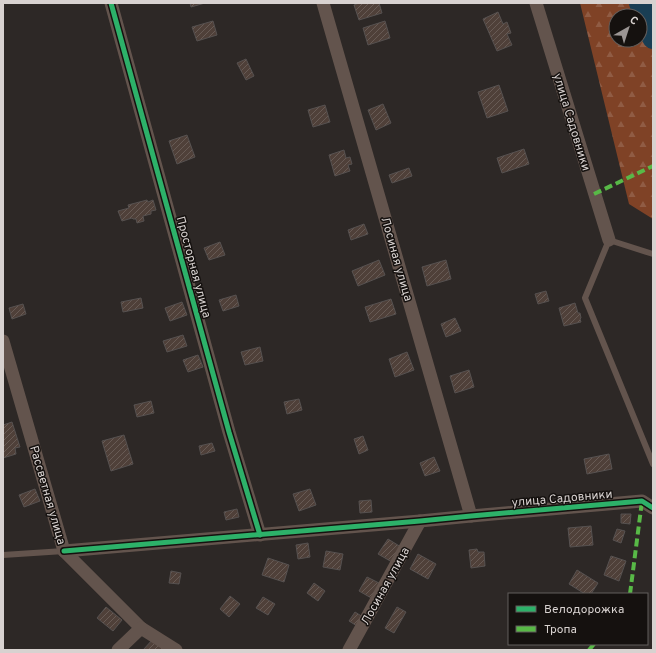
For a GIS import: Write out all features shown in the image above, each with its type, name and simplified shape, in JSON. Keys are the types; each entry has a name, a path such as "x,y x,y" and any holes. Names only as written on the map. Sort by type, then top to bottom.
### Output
{"street":[{"name":"Просторная улица","path":"110,3 229,432 260,535"},
{"name":"Лосиная улица","path":"323,3 471,516"},
{"name":"улица Садовники","path":"536,3 609,240"},
{"name":"Рассветная улица","path":"3,341 64,551 140,628 176,650"},
{"name":"улица Садовники","path":"64,551 420,522 642,501 653,508"},
{"name":"Лосиная улица","path":"349,650 420,522"},
{"path":"118,650 140,628"}],"lane":[{"path":"653,254 609,240 585,298 653,464"},
{"path":"3,555 64,551"}],"green space":[{"path":"580,3 653,3 653,219 629,204"}],"building":[{"path":"190,3 205,3 191,7"},
{"path":"359,3 379,3 382,13 359,20 354,5"},
{"path":"498,12 503,24 507,22 511,33 507,34 512,45 497,51 483,19"},
{"path":"213,21 217,35 197,41 192,27"},
{"path":"385,21 390,38 368,45 363,28"},
{"path":"246,59 254,76 246,80 237,63"},
{"path":"499,85 508,111 487,118 478,92"},
{"path":"383,104 391,123 376,130 368,110"},
{"path":"325,105 330,122 313,127 308,110"},
{"path":"187,135 195,157 177,164 169,141"},
{"path":"524,149 529,164 502,173 497,158"},
{"path":"344,150 346,158 350,157 352,164 348,165 350,171 335,176 329,155"},
{"path":"409,168 412,176 392,183 389,175"},
{"path":"147,200 148,202 153,200 156,210 151,211 151,214 143,216 144,221 137,223 136,219 132,218 122,221 118,211 129,208 128,205"},
{"path":"364,224 368,234 351,240 348,230"},
{"path":"220,242 225,255 209,260 204,248"},
{"path":"379,260 385,275 358,286 352,271"},
{"path":"446,260 451,279 427,286 422,267"},
{"path":"546,291 549,301 538,304 535,294"},
{"path":"236,295 239,306 223,311 219,300"},
{"path":"141,298 143,308 123,312 121,302"},
{"path":"391,299 396,314 370,322 365,307"},
{"path":"182,302 187,315 170,321 165,308"},
{"path":"575,303 578,313 580,313 581,322 564,326 559,308"},
{"path":"23,304 26,314 12,319 9,308"},
{"path":"455,318 461,331 446,337 441,324"},
{"path":"183,335 187,346 167,352 163,341"},
{"path":"260,347 263,361 245,365 241,352"},
{"path":"407,352 414,370 395,377 389,359"},
{"path":"198,355 203,367 188,372 183,360"},
{"path":"469,370 474,387 455,393 450,376"},
{"path":"299,399 302,410 287,414 284,402"},
{"path":"151,401 154,413 137,417 134,405"},
{"path":"12,422 20,447 15,448 16,454 3,458 3,425"},
{"path":"124,435 133,464 111,471 102,441"},
{"path":"363,436 368,450 359,454 354,439"},
{"path":"212,443 215,451 201,455 199,446"},
{"path":"609,454 612,469 587,474 584,459"},
{"path":"434,457 440,471 425,476 420,463"},
{"path":"35,489 40,501 24,507 19,495"},
{"path":"310,489 316,505 299,511 293,494"},
{"path":"371,500 372,512 360,513 359,501"},
{"path":"237,509 239,517 226,520 224,512"},
{"path":"621,514 631,514 630,524 621,523"},
{"path":"591,526 593,545 570,547 568,528"},
{"path":"617,529 625,531 621,543 613,540"},
{"path":"388,539 401,547 392,562 378,554"},
{"path":"308,543 310,557 298,559 296,545"},
{"path":"477,549 478,552 484,552 485,566 471,568 469,550"},
{"path":"326,551 343,554 340,570 323,567"},
{"path":"418,554 436,564 428,579 410,569"},
{"path":"611,556 626,561 619,581 604,575"},
{"path":"268,558 289,565 284,582 262,575"},
{"path":"577,570 598,583 592,593 583,593 569,584"},
{"path":"171,571 181,573 179,584 169,583"},
{"path":"367,577 381,584 373,599 359,591"},
{"path":"314,583 325,591 318,601 307,593"},
{"path":"230,596 240,604 229,617 220,609"},
{"path":"263,597 275,604 268,615 256,608"},
{"path":"106,607 122,620 113,631 97,618"},
{"path":"397,607 406,612 394,633 385,628"},
{"path":"355,612 363,617 357,626 349,621"},
{"path":"154,638 168,650 143,650"}],"waterway":[{"path":"640,3 653,38"}],"marked path":[{"path":"594,194 653,166"},
{"path":"630,593 642,501"},
{"path":"589,650 593,645"}],"cycle path":[{"path":"111,3 229,432 260,535"},
{"path":"64,551 642,501 653,508"}]}
